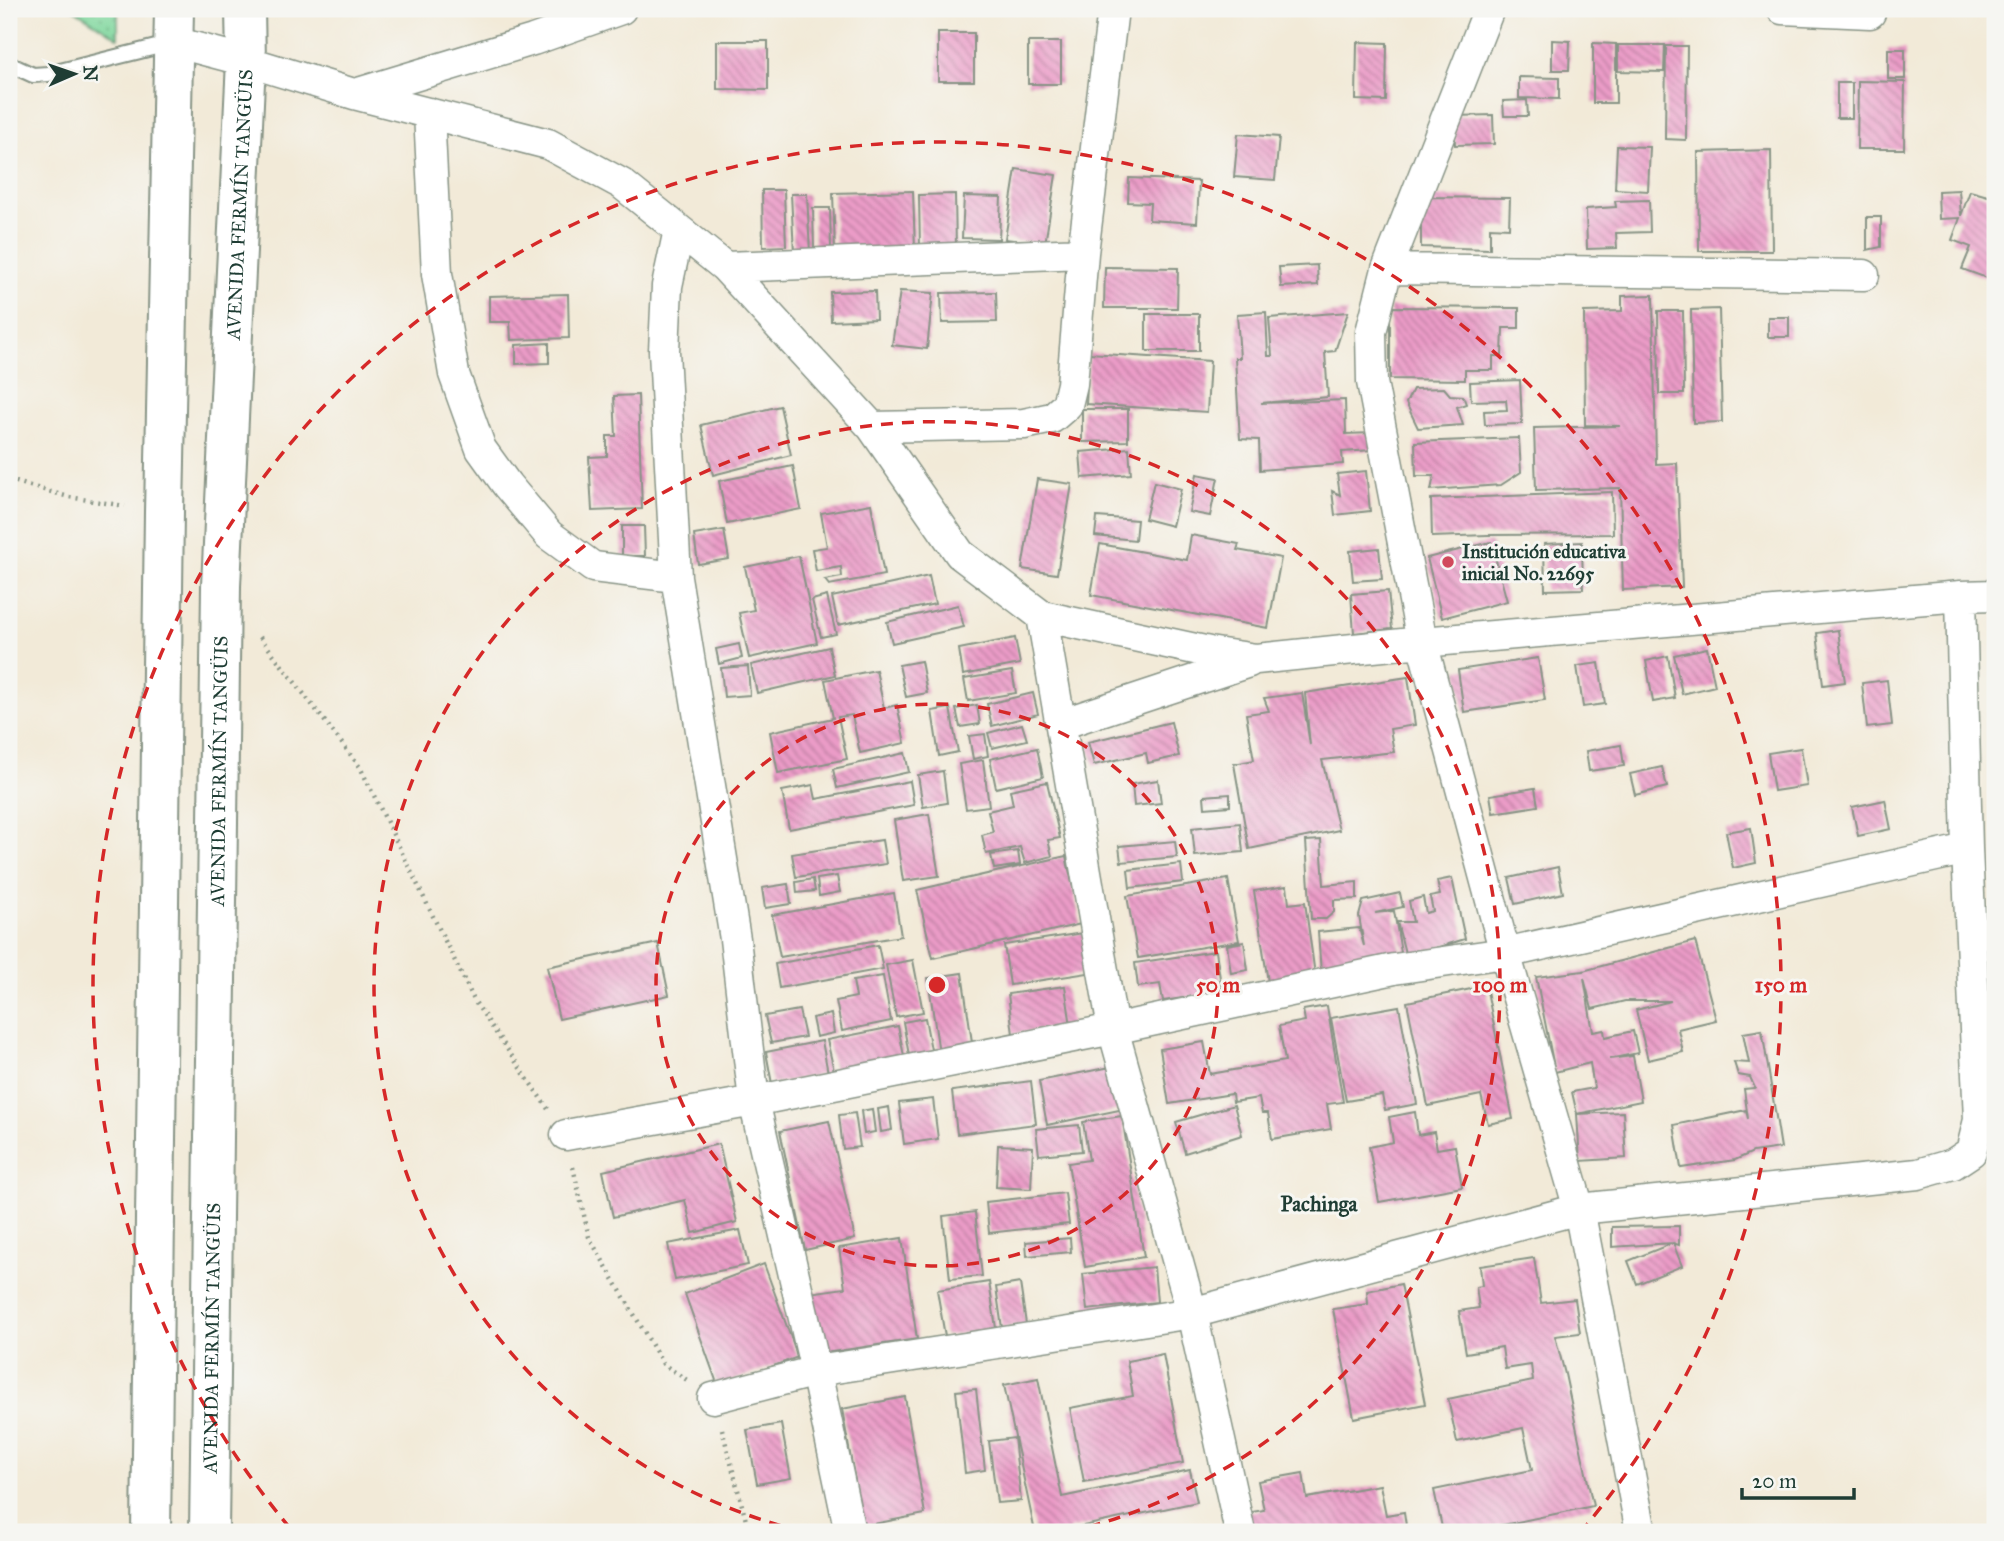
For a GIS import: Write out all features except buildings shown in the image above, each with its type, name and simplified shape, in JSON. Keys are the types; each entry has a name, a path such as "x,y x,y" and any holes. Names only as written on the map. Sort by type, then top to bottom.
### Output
{"main road":[{"name":"AVENIDA FERMÍN TANGÜIS","path":"209,1532 221,586 246,61 245,9"},
{"path":"151,1532 164,512 174,25"}],"street":[{"path":"354,94 533,40 621,9"},
{"path":"873,426 1024,424 1052,418 1067,405 1072,384 1083,254 1113,9"},
{"path":"1489,9 1387,269 1371,332 1372,382 1422,642 1505,953 1580,1209 1642,1532"},
{"path":"1782,9 1870,13"},
{"path":"174,25 246,61 354,94 548,144 622,184 725,267 873,426 960,554 1042,615 1209,652 1256,659"},
{"path":"429,113 439,286 454,373 481,449 549,535 593,567 677,576"},
{"path":"679,230 667,286 664,351 677,576 735,939 754,1101 850,1532"},
{"path":"725,267 1083,254"},
{"path":"1387,269 1864,275"},
{"path":"1061,724 1256,659 1422,642 1995,595"},
{"path":"713,1398 816,1371 1192,1312 1580,1209 1918,1174 1953,1164 1971,1152 1979,1120 1961,596"},
{"path":"1042,615 1113,1029 1192,1312 1240,1532"},
{"path":"566,1135 754,1101 1394,969 1505,953 1968,849"}],"lane":[{"path":"9,64 33,75 48,74 174,25"}],"path":[{"path":"9,480 69,497 164,512"},
{"path":"221,586 360,767 475,1002 566,1135 589,1237 663,1364 713,1398 749,1532"}],"green space":[{"path":"73,9 118,9 118,38"}],"place":[{"name":"Institución educativa inicial No. 22695","path":"1448,562"}],"district":[{"name":"Pachinga","path":"1319,1204"}]}
